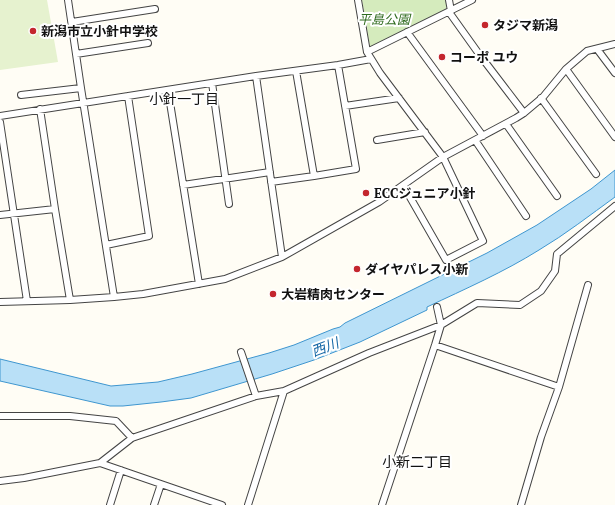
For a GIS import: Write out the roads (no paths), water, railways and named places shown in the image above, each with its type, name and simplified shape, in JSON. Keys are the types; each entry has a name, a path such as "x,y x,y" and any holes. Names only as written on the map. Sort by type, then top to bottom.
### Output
{"street":[{"path":"68,0 114,297"},
{"path":"358,0 367,52 380,73 443,157 483,241 446,260 403,185"},
{"path":"449,0 450,11 479,54 524,114"},
{"path":"367,52 472,0"},
{"path":"72,22 155,9"},
{"path":"407,32 483,136"},
{"path":"76,54 148,43"},
{"path":"0,302 70,300 143,294 225,279 282,257 379,202 443,157 524,114 541,98 566,69 587,51 615,44"},
{"path":"597,49 615,73"},
{"path":"0,116 83,102 371,59"},
{"path":"271,182 356,169 338,65"},
{"path":"566,69 615,137"},
{"path":"296,71 314,176"},
{"path":"256,76 282,257"},
{"path":"212,83 229,204"},
{"path":"22,95 81,88"},
{"path":"168,90 199,284"},
{"path":"106,245 149,236 128,96"},
{"path":"345,106 399,98"},
{"path":"541,98 596,174"},
{"path":"40,109 54,209 70,300"},
{"path":"0,122 26,302"},
{"path":"506,124 557,196"},
{"path":"376,140 424,132"},
{"path":"475,140 526,216"},
{"path":"183,185 270,172"},
{"path":"0,481 24,478 100,463 132,438 256,396 284,391 369,353 440,325 477,303 520,305 541,291 554,271 557,254 615,206"},
{"path":"0,216 54,209"},
{"path":"520,505 541,437 559,387 588,285"},
{"path":"382,505 435,345 440,325 437,307"},
{"path":"435,345 559,387"},
{"path":"240,352 256,396"},
{"path":"248,505 284,391"},
{"path":"0,416 70,416 116,421 132,438"},
{"path":"100,463 222,505"},
{"path":"110,505 121,470"},
{"path":"154,505 161,484"}],"water":[{"name":"西川","path":"615,170 615,197 549,244 498,273 427,307 427,310 360,342 314,360 191,398 123,406 110,406 0,381 0,359 111,386 158,382 192,374 294,345 340,327 345,323 487,253 537,225 591,189"}],"place":[{"name":"タジマ新潟","path":"485,25"},
{"name":"新潟市立小針中学校","path":"33,31"},
{"name":"コーポ ユウ","path":"442,57"},
{"name":"ECCジュニア小針","path":"366,193"},
{"name":"ダイヤパレス小新","path":"357,269"},
{"name":"大岩精肉センター","path":"273,294"}],"district":[{"name":"小針一丁目","path":"184,99"},
{"name":"小新二丁目","path":"417,462"}],"park label":[{"name":"平島公園","path":"384,19"}]}
